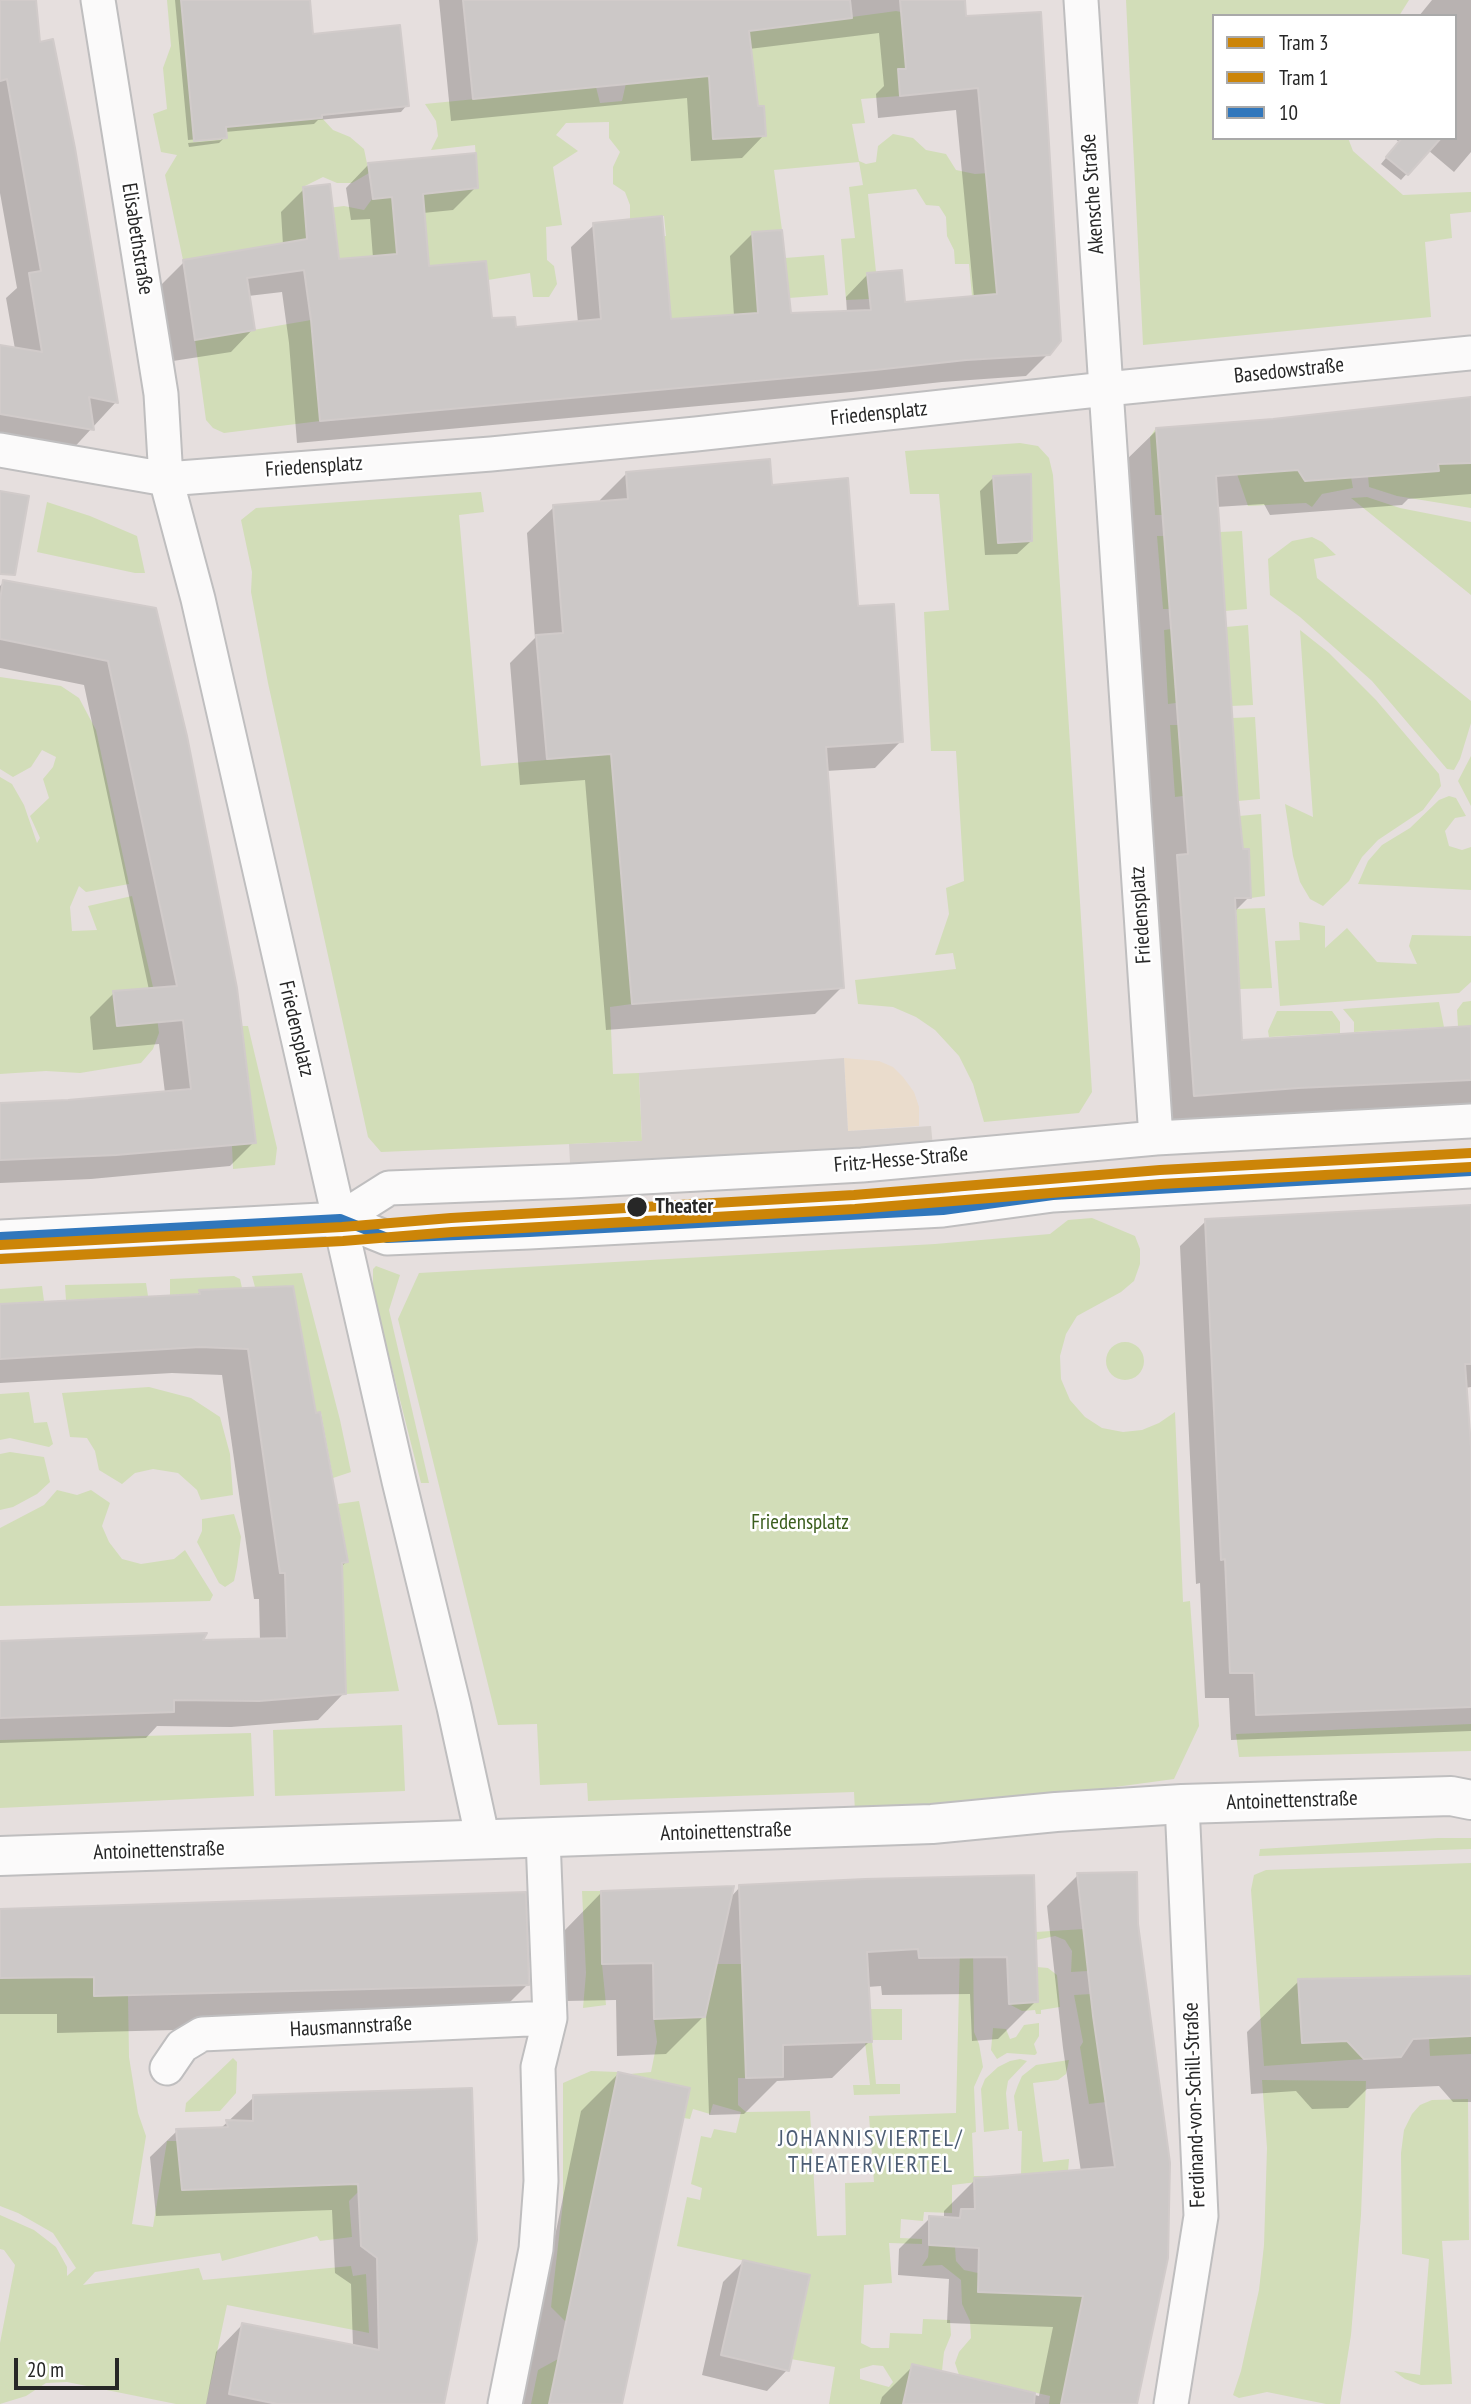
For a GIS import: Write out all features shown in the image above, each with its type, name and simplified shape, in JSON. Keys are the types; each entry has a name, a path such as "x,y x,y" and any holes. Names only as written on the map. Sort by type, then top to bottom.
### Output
{"main road":[{"name":"Antoinettenstraße","path":"0,1856 932,1824 1182,1804 1464,1794"}],"street":[{"name":"Elisabethstraße","path":"98,0 161,394 166,479"},
{"name":"Akensche Straße","path":"1081,0 1106,389"},
{"name":"Basedowstraße","path":"1106,389 1471,353"},
{"name":"Friedensplatz","path":"482,1840 454,1707 198,599 166,479 505,453 1106,389 1156,1138"},
{"path":"0,450 166,479"},
{"name":"Fritz-Hesse-Straße","path":"340,1219 389,1188 862,1165 1156,1138 1471,1121"},
{"name":"Fritz-Hesse-Straße","path":"0,1237 340,1219 387,1238 516,1233 943,1210 1053,1195 1471,1171"},
{"name":"Ferdinand-von-Schill-Straße","path":"1171,2404 1200,2216 1182,1804"},
{"path":"505,2404 536,2249 541,2181 538,2067 550,2018 543,1838"},
{"name":"Hausmannstraße","path":"167,2068 182,2046 202,2034 550,2018"}],"green space":[{"path":"167,0 181,0 193,129 225,116 246,124 322,118 333,130 350,137 364,149 369,173 352,183 337,183 323,177 303,187 304,211 344,206 364,210 372,199 392,197 397,254 344,305 336,234 183,260 165,175 177,155 161,152 153,114 167,109 163,68 171,46"},
{"path":"1126,0 1409,0 1400,14 1212,14 1212,140 1349,140 1353,151 1403,195 1471,192 1471,212 1450,214 1452,238 1425,242 1431,317 1143,345"},
{"path":"901,12 906,69 898,70 900,96 861,99 865,123 852,124 859,161 866,164 876,162 878,146 893,134 913,138 926,150 946,154 956,170 975,174 988,173 1022,292 972,296 969,264 955,264 954,250 947,236 946,217 939,206 926,205 916,189 868,194 876,272 867,273 870,299 846,300 841,239 855,238 849,187 863,185 859,162 774,170 782,230 752,232 758,313 671,319 632,240 666,236 664,216 630,220 630,205 625,192 613,184 613,167 620,152 609,138 609,122 566,123 556,135 578,151 553,167 562,225 546,227 547,260 554,266 557,284 549,297 533,297 530,273 488,280 486,261 429,267 423,194 478,188 475,145 431,150 438,136 436,121 425,104 596,87 600,103 622,101 626,83 754,72 749,31","holes":["764,106 766,136 713,139 711,109"]},
{"path":"824,255 828,295 789,298 785,258"},
{"path":"311,320 320,421 224,433 213,428 206,420 195,340"},
{"path":"1156,428 1164,515 1155,515 1150,437"},
{"path":"1020,443 1038,446 1049,458 1053,475 1092,1092 1079,1113 984,1122 973,1084 959,1056 935,1030 916,1017 893,1007 858,1004 855,980 956,969 953,953 935,955 949,914 946,888 964,881 956,751 931,751 924,612 949,610 939,494 910,494 905,451"},
{"path":"1471,463 1471,508 1397,496 1369,487 1368,476 1438,471 1438,464"},
{"path":"1299,470 1351,477 1353,488 1322,494 1312,507 1306,503 1248,506 1237,474"},
{"path":"481,492 484,512 459,515 481,766 611,754 632,1004 610,1007 613,1074 639,1073 642,1141 381,1152 368,1137 268,683 251,592 252,572 241,520 256,508"},
{"path":"1367,497 1400,508 1471,522 1471,595 1351,498"},
{"path":"47,502 137,536 145,573 37,552"},
{"path":"1242,531 1247,609 1225,611 1220,532"},
{"path":"1157,536 1165,536 1170,609 1163,609"},
{"path":"1312,537 1336,555 1314,559 1317,578 1471,701 1471,723 1454,770 1447,769 1372,681 1300,617 1270,595 1268,559 1292,541"},
{"path":"1248,625 1253,705 1231,706 1226,627"},
{"path":"1171,629 1176,703 1168,704 1164,630"},
{"path":"1300,630 1329,653 1376,700 1439,774 1441,786 1423,810 1378,840 1362,857 1349,881 1323,906 1310,899 1300,882 1285,804 1313,817"},
{"path":"0,677 61,686 79,698 96,730 129,884 86,892 79,886 70,907 72,931 97,930 88,906 132,896 153,987 159,1033 153,1049 141,1063 80,1073 46,1071 0,1074 0,777 12,784 24,805 37,843 40,838 30,816 49,798 43,779 53,767 56,757 42,750 31,767 13,777 0,769","holes":["148,989 151,1023 117,1026 114,991"]},
{"path":"1255,717 1260,799 1238,801 1233,718"},
{"path":"1170,725 1178,725 1183,796 1175,797"},
{"path":"1471,756 1471,806 1458,781"},
{"path":"1449,796 1456,798 1466,816 1455,818 1445,831 1449,846 1462,850 1471,847 1471,890 1358,884 1368,861 1382,845 1410,828 1439,800"},
{"path":"1261,814 1265,896 1251,898 1249,850 1243,849 1239,816"},
{"path":"1265,908 1272,988 1240,989 1236,909"},
{"path":"1299,922 1325,926 1325,948 1347,928 1377,962 1417,964 1409,946 1412,935 1471,936 1471,982 1459,993 1280,1006 1275,941 1300,940"},
{"path":"1471,1001 1471,1026 1458,1026 1457,1010 1463,1002"},
{"path":"1439,1002 1444,1027 1354,1032 1354,1022 1343,1009"},
{"path":"1277,1011 1332,1011 1340,1022 1340,1033 1269,1037 1268,1031"},
{"path":"242,1026 248,1026 277,1148 275,1165 233,1169 232,1146 255,1142"},
{"name":"Friedensplatz","path":"1092,1218 1135,1236 1140,1249 1140,1264 1134,1281 1121,1292 1077,1316 1066,1334 1060,1356 1061,1379 1070,1400 1085,1417 1102,1428 1123,1432 1142,1430 1175,1412 1183,1602 1190,1601 1199,1726 1174,1779 1064,1794 855,1812 854,1792 588,1801 587,1783 540,1785 537,1724 498,1725 398,1319 419,1273 935,1244 1050,1234 1068,1220"},
{"path":"376,1266 400,1275 389,1310 429,1483 421,1483 373,1293 373,1269"},
{"path":"302,1273 351,1472 333,1478 321,1413 316,1413 293,1287 255,1287 252,1276"},
{"path":"234,1276 240,1279 242,1288 170,1295 170,1279"},
{"path":"146,1283 148,1296 66,1300 65,1285"},
{"path":"42,1286 44,1301 0,1304 0,1289"},
{"path":"1125,1342 1138,1348 1144,1361 1138,1374 1125,1380 1112,1374 1106,1361 1112,1348"},
{"path":"149,1387 191,1398 220,1417 230,1454 233,1495 201,1500 197,1490 178,1473 153,1469 135,1473 122,1484 99,1470 95,1451 87,1438 70,1437 62,1393"},
{"path":"29,1392 34,1423 47,1422 53,1444 49,1447 10,1438 0,1440 0,1394"},
{"path":"10,1452 44,1457 50,1482 37,1494 13,1507 0,1510 0,1454"},
{"path":"57,1490 77,1495 91,1490 110,1503 102,1526 109,1542 122,1559 141,1564 174,1559 185,1550 213,1595 210,1601 0,1606 0,1528 44,1505"},
{"path":"359,1501 399,1691 346,1694 342,1563 348,1562 338,1504"},
{"path":"234,1514 241,1537 234,1581 225,1587 219,1583 197,1542 202,1531 202,1519"},
{"path":"1471,1724 1471,1751 1239,1757 1236,1734"},
{"path":"402,1725 405,1791 275,1796 273,1730"},
{"path":"251,1733 254,1796 0,1808 0,1740"},
{"path":"1471,1838 1471,1849 1259,1856 1260,1849"},
{"path":"1471,1863 1471,1976 1298,1980 1302,2043 1347,2041 1364,2059 1264,2066 1251,1890 1254,1875 1266,1870"},
{"path":"582,1891 601,1891 602,1964 606,2005 583,2008 586,1973"},
{"path":"1084,1929 1088,1971 1071,1972 1072,1951 1065,1940 1055,1936 1036,1940 1035,1932"},
{"path":"960,1947 973,1947 974,2032 983,2067 974,2087 974,2176 994,2176 994,2180 952,2185 952,2213 924,2212 923,2221 901,2219 900,2238 922,2239 922,2244 889,2243 892,2283 864,2285 861,2343 871,2348 889,2348 890,2333 922,2334 923,2319 950,2320 951,2335 944,2352 942,2371 912,2364 904,2404 829,2404 835,2367 791,2359 810,2275 677,2246 687,2197 700,2200 702,2188 691,2184 701,2136 711,2138 714,2129 736,2133 741,2112 713,2104 710,2114 693,2109 690,2119 684,2118 690,2088 630,2074 651,2072 657,2042 654,2019 695,2017 691,1964 742,1964 746,2078 738,2078 738,2105 746,2112 810,2111 817,2236 846,2235 845,2183 874,2182 869,2116 956,2113","holes":["873,2365 883,2366 893,2382 889,2387 860,2379 860,2369"]},
{"path":"1037,1967 1048,1968 1057,1975 1060,2007 1041,2010 1041,2014 1036,2014 1035,2010 1022,2011 1009,2004 1038,2002"},
{"path":"94,1977 94,1996 128,1995 129,2057 138,2113 146,2136 132,2224 153,2227 167,2141 177,2141 183,2190 355,2184 361,2189 349,2201 352,2237 320,2241 317,2236 222,2261 220,2253 95,2272 83,2285 199,2268 203,2280 351,2266 353,2276 366,2274 369,2333 227,2305 206,2404 176,2404 67,2382 46,2383 26,2396 0,2404 0,2343 15,2265 4,2250 0,2249 0,2215 34,2230 56,2247 67,2267 67,2276 76,2268 53,2233 0,2206 0,1978"},
{"path":"1091,1994 1106,2102 1089,2104 1080,2047 1083,2042 1074,1995"},
{"path":"870,2009 902,2009 902,2040 871,2040"},
{"path":"1039,2023 1039,2036 1034,2044 1037,2053 1035,2055 1007,2053 997,2059 991,2050 993,2028 1006,2029 1010,2039 1016,2037 1024,2025"},
{"path":"1471,2036 1471,2054 1430,2056 1429,2038"},
{"path":"865,2042 872,2042 876,2084 900,2084 900,2094 854,2095 853,2085 870,2085"},
{"path":"233,2058 237,2062 236,2093 220,2111 185,2112 186,2103"},
{"path":"1020,2059 1027,2061 1008,2081 1006,2093 1009,2129 984,2132 981,2089 985,2079 998,2067"},
{"path":"1069,2060 1066,2074 1058,2080 1033,2083 1043,2162 1069,2159 1068,2172 1021,2175 1022,2131 1018,2131 1014,2096 1018,2085 1022,2076 1036,2065"},
{"path":"591,2071 618,2072 566,2322 551,2307 563,2202 563,2083"},
{"path":"1262,2080 1366,2081 1361,2215 1351,2335 1340,2404 1326,2404 1267,2392 1239,2398 1233,2395 1259,2290 1264,2245 1267,2148"},
{"path":"1468,2099 1469,2240 1442,2241 1452,2384 1421,2385 1394,2371 1420,2375 1429,2259 1402,2254 1401,2153 1404,2130 1420,2105 1432,2100"},
{"path":"929,2245 955,2247 956,2261 964,2270 978,2273 978,2292 1069,2296 1085,2287 1061,2404 1049,2404 1050,2396 959,2375 955,2363 959,2352 971,2338 970,2321 962,2304 961,2280 942,2265 922,2266 928,2257"},
{"path":"558,2359 549,2404 531,2404 538,2370"}],"sand":[{"path":"844,1058 879,1061 893,1067 914,1092 919,1107 919,1126 848,1131"}],"shaded area":[{"path":"844,1058 848,1131 931,1126 934,1158 571,1181 569,1144 642,1141 639,1073"}],"building":[{"path":"0,0 36,0 40,42 53,39 75,148 118,403 89,397 94,430 0,414 0,345 42,352 29,273 41,271 7,79 0,81"},
{"path":"181,0 310,0 313,34 400,25 409,106 226,127 227,138 194,141"},
{"path":"463,0 850,0 852,18 749,31 758,106 764,106 766,136 713,139 709,76 473,99"},
{"path":"900,0 965,0 966,16 1041,12 1061,341 1050,355 966,360 320,421 304,270 247,278 255,330 195,340 183,260 307,239 303,187 330,184 339,259 397,254 392,197 373,199 368,163 476,153 478,188 423,194 429,266 486,261 492,318 515,317 516,327 601,319 593,223 662,216 671,319 758,313 752,232 782,230 791,313 871,310 867,273 902,270 905,302 997,294 978,88 900,96 898,69 906,69"},
{"path":"1400,140 1439,140 1408,175 1386,157"},
{"path":"1471,397 1471,463 1438,464 1439,471 1305,481 1298,470 1216,476 1238,801 1243,849 1249,849 1251,898 1235,898 1242,1040 1471,1026 1471,1080 1194,1096 1177,855 1188,854 1156,428 1273,419"},
{"path":"770,459 772,485 848,478 858,606 894,604 903,742 826,747 844,988 632,1004 611,754 547,759 536,635 563,633 553,505 628,499 626,472"},
{"path":"1031,474 1032,541 998,543 993,476"},
{"path":"0,491 29,496 15,575 0,574"},
{"path":"3,580 156,608 187,736 237,988 256,1143 116,1155 0,1160 0,1103 191,1089 183,1020 117,1026 113,991 177,986 108,661 0,639"},
{"path":"1471,1205 1471,1364 1465,1364 1471,1447 1471,1707 1256,1715 1254,1673 1230,1673 1225,1559 1221,1560 1205,1219"},
{"path":"293,1286 316,1413 320,1412 348,1562 342,1563 346,1694 259,1701 174,1700 174,1712 0,1718 0,1641 207,1633 203,1640 287,1638 285,1573 280,1573 248,1349 200,1347 0,1359 0,1304 200,1294 199,1290"},
{"path":"1137,1872 1138,1924 1170,2163 1168,2258 1137,2404 1061,2404 1083,2296 978,2292 979,2248 929,2245 929,2216 960,2218 961,2209 975,2209 974,2178 1115,2167 1093,2016 1077,1873"},
{"path":"1034,1875 1038,2002 1009,2004 1007,1957 919,1958 918,1949 867,1952 872,2042 783,2045 783,2077 746,2078 739,1885"},
{"path":"734,1886 705,2017 654,2019 653,1963 602,1964 601,1891"},
{"path":"526,1892 529,1985 94,1996 94,1977 0,1978 0,1909"},
{"path":"1471,1976 1471,2036 1413,2039 1401,2057 1364,2059 1347,2041 1302,2043 1298,1979"},
{"path":"618,2072 690,2088 622,2404 549,2404"},
{"path":"472,2088 477,2240 444,2404 277,2404 229,2394 242,2323 379,2350 377,2258 361,2246 358,2184 182,2190 176,2129 228,2127 226,2120 253,2121 253,2095"},
{"path":"743,2260 810,2275 789,2371 721,2355"},
{"path":"912,2364 1035,2393 1034,2404 903,2404"}],"tram line":[{"name":"3","path":"0,1245 854,1195 1160,1170 1471,1153"},
{"name":"1","path":"1,1259 855,1209 1161,1184 1471,1167"}],"transit line":[{"name":"10","path":"0,1237 340,1219 387,1238 529,1232 943,1210 1053,1195 1471,1171"}],"place":[{"name":"Theater","path":"637,1207"}],"district":[{"name":"JOHANNISVIERTEL/ THEATERVIERTEL","path":"871,2152"}]}
